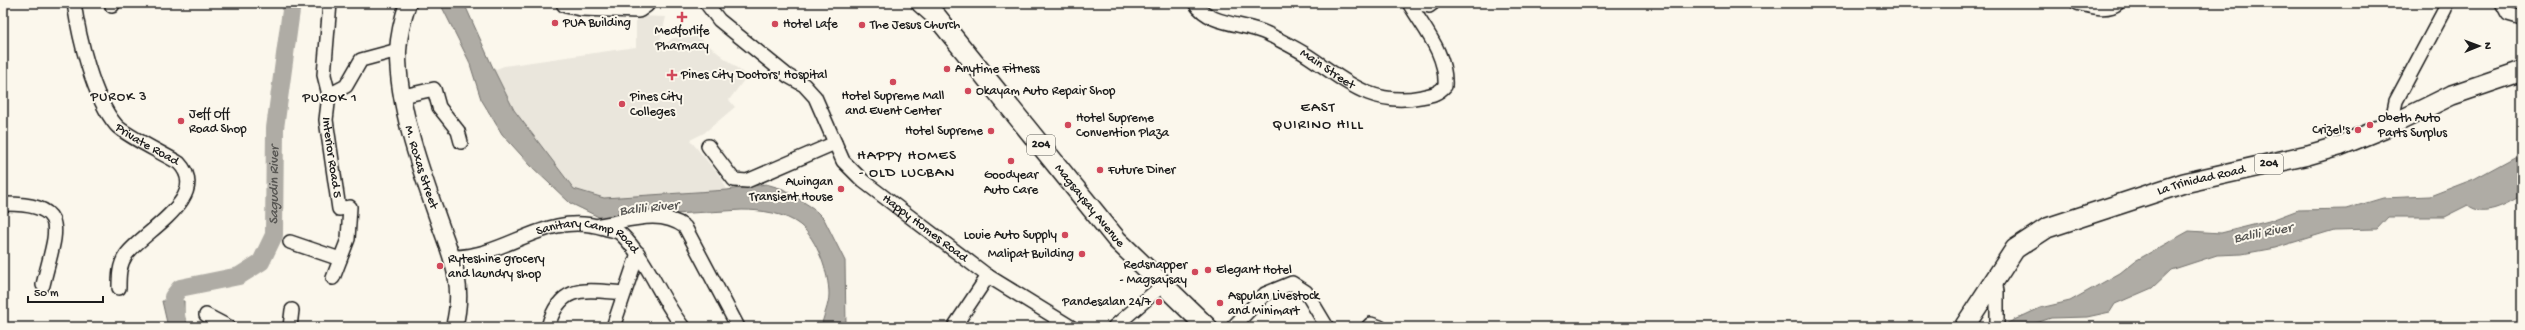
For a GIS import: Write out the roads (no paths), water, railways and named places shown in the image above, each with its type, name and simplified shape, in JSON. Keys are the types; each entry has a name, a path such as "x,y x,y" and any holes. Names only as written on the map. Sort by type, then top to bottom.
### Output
{"highway":[{"path":"566,3 581,6 638,8 645,3"},
{"name":"Magsaysay Avenue","path":"920,3 937,17 1117,240 1207,327"},
{"name":"La Trinidad Road","path":"1964,327 2015,249 2047,228 2184,183 2308,155 2339,146 2391,125 2452,95 2522,71"}],"main road":[{"name":"M. Roxas Street","path":"408,3 398,50 403,96 436,212 453,257 460,301 454,327"}],"street":[{"name":"Private Road","path":"74,3 80,36 92,76 116,126 179,163 184,168 187,178 188,189 177,207 126,254 120,270 119,288"},
{"name":"Interior Road 5","path":"330,3 324,75 330,95 326,108 327,134 339,209 350,207 348,239 333,278"},
{"name":"Happy Homes Road","path":"706,3 719,20 788,76 804,85 815,97 843,161 863,181 988,276 1071,327"},
{"name":"Main Street","path":"1195,3 1201,13 1218,21 1257,29 1306,55 1356,89 1390,99 1437,94 1445,86 1445,68 1440,54 1409,3"},
{"path":"1414,3 1429,6 1433,3"},
{"path":"2077,3 2097,7 2109,7 2118,3"},
{"path":"2391,125 2396,101 2445,10 2445,3"},
{"path":"2502,3 2508,14 2522,18"},
{"path":"330,95 346,86 362,60 398,50"},
{"path":"403,96 434,89 439,107 458,131 461,142"},
{"path":"708,146 734,180 747,181 835,143"},
{"path":"3,204 29,204 48,211 54,220 52,246 43,285"},
{"path":"597,226 654,216 678,222 685,227 738,327"},
{"name":"Sanitary Camp Road","path":"453,257 502,247 549,226 582,223 597,226 620,233 638,253 671,312 684,327"},
{"path":"290,242 340,258"},
{"path":"613,327 638,253"},
{"path":"954,327 988,276"},
{"path":"1233,327 1265,294 1292,283 1306,292 1327,327"},
{"path":"1992,283 1996,286 1997,292 1996,327"},
{"path":"1114,327 1163,285"},
{"path":"548,327 558,301 569,294 578,291 624,293"},
{"path":"290,327 292,310"},
{"path":"206,315 229,327"},
{"path":"1368,327 1371,324 1380,327"}],"water":[{"name":"Balili River","path":"440,3 464,3 514,110 574,189 604,198 727,190 766,184 783,189 813,208 824,219 845,261 846,326 821,327 829,294 827,277 821,257 812,239 800,225 794,221 780,215 742,210 640,216 609,222 570,203 531,166 502,134 481,99 469,61"},
{"name":"Balili River","path":"2522,153 2522,195 2502,206 2488,210 2481,210 2474,209 2468,205 2444,217 2388,217 2377,229 2334,230 2275,248 2242,254 2217,255 2171,270 2152,288 2115,304 2110,312 2087,317 2051,318 2024,327 1999,327 2040,308 2070,301 2120,273 2135,261 2189,231 2221,233 2269,221 2298,210 2346,209 2383,198 2430,196 2474,179"},
{"path":"162,301 184,301 184,316 189,327 168,327"}],"waterway":[{"name":"Sagudin River","path":"178,327 173,297 180,288 239,276 261,262 274,235 275,128 292,3"}],"place":[{"name":"Medforlife Pharmacy","path":"682,17"},
{"name":"PUA Building","path":"555,23"},
{"name":"Hotel Lafe","path":"775,24"},
{"name":"The Jesus Church","path":"862,25"},
{"name":"Anytime Fitness","path":"947,69"},
{"name":"Pines City Doctors' Hospital","path":"672,75"},
{"name":"Hotel Supreme Mall and Event Center","path":"893,82"},
{"name":"Okayam Auto Repair Shop","path":"968,91"},
{"name":"Pines City Colleges","path":"622,104"},
{"name":"Jeff Off Road Shop","path":"181,121"},
{"name":"Hotel Supreme Convention Plaza","path":"1068,125"},
{"name":"Obeth Auto Parts Surplus","path":"2370,125"},
{"name":"Crizel's","path":"2358,130"},
{"name":"Hotel Supreme","path":"991,131"},
{"name":"Goodyear Auto Care","path":"1011,161"},
{"name":"Future Diner","path":"1100,170"},
{"name":"Awingan Transient House","path":"841,189"},
{"name":"Louie Auto Supply","path":"1065,235"},
{"name":"Malipat Building","path":"1082,254"},
{"name":"Ryteshine grocery and laundry shop","path":"440,266"},
{"name":"Elegant Hotel","path":"1208,270"},
{"name":"Redsnapper - Magsaysay","path":"1195,272"},
{"name":"Pandesalan 24/7","path":"1159,302"},
{"name":"Aspulan Livestock and Minimart","path":"1220,303"}],"district":[{"name":"PUROK 3","path":"119,97"},
{"name":"PUROK 1","path":"330,98"},
{"name":"EAST QUIRINO HILL","path":"1318,116"},
{"name":"HAPPY HOMES - OLD LUCBAN","path":"907,164"}]}
